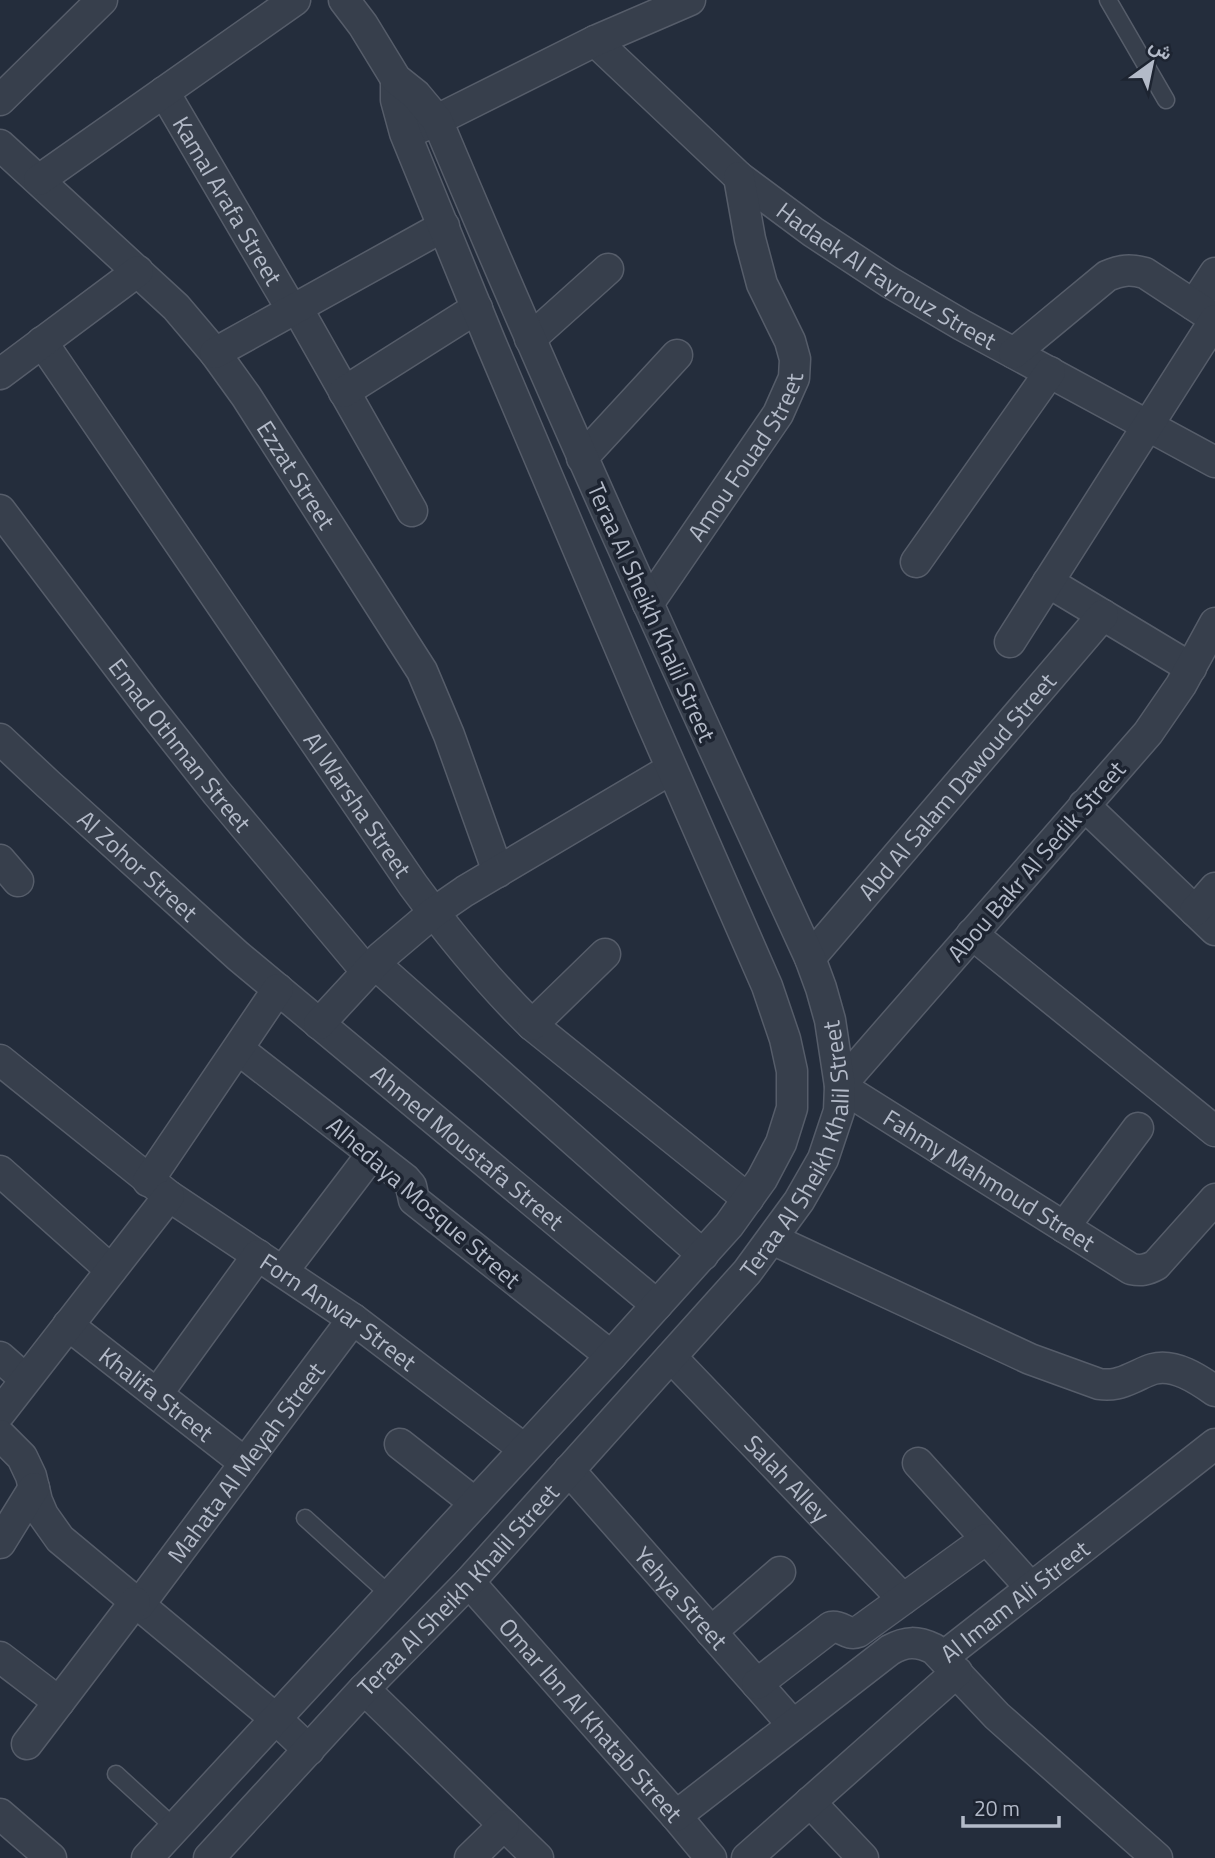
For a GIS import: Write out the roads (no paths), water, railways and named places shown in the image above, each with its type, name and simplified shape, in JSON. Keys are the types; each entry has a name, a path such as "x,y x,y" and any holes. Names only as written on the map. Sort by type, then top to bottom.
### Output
{"street":[{"path":"0,100 102,0"},
{"path":"39,180 295,0"},
{"name":"Teraa Al Sheikh Khalil Street","path":"226,1852 309,1750 469,1581 747,1272 799,1201 823,1159 839,1111 840,1086 830,1020 810,957 582,458 437,120 416,95 396,79 363,25 344,0"},
{"path":"405,133 437,120 596,41 690,0"},
{"name":"Hadaek Al Fayrouz Street","path":"596,41 740,177 813,232 889,282 1215,463"},
{"name":"Teraa Al Sheikh Khalil Street","path":"147,1858 729,1225 762,1179 782,1143 792,1108 792,1071 785,1039 767,986 671,769 405,133 396,100 396,79"},
{"name":"Kamal Arafa Street","path":"164,92 412,511"},
{"name":"Ezzat Street","path":"0,145 176,307 215,353 246,396 422,671 445,724 498,872"},
{"name":"Amou Fouad Street","path":"648,604 778,414 794,378 795,359 790,341 762,284 750,239 740,177"},
{"path":"215,353 444,226"},
{"path":"530,339 608,269"},
{"path":"0,374 138,271"},
{"path":"1014,353 1107,276 1119,271 1145,273 1208,315"},
{"path":"1010,642 1148,426 1208,315 1215,273"},
{"path":"344,392 477,308"},
{"name":"Al Warsha Street","path":"43,342 412,885 464,952 500,994 532,1025 748,1199"},
{"path":"582,458 677,355"},
{"path":"916,562 1050,372"},
{"name":"Emad Othman Street","path":"0,510 217,793 371,968 703,1255"},
{"path":"1048,582 1191,668"},
{"name":"Abd Al Salam Dawoud Street","path":"810,957 1103,615"},
{"name":"Abou Bakr Al Sedik Street","path":"840,1086 1148,733 1181,685 1215,623"},
{"name":"Al Zohor Street","path":"3,749 278,989"},
{"path":"319,1024 371,968 433,912 671,769"},
{"path":"1084,805 1205,921 1215,888"},
{"path":"972,934 1215,1130"},
{"path":"532,1025 605,954"},
{"path":"0,1413 111,1270 238,1049 278,989"},
{"name":"Ahmed Moustafa Street","path":"278,989 657,1305"},
{"name":"Alhedaya Mosque Street","path":"238,1049 409,1182 412,1197 420,1205 611,1356"},
{"name":"Forn Anwar Street","path":"0,1060 158,1189 353,1319 524,1449"},
{"name":"Fahmy Mahmoud Street","path":"840,1086 1131,1269 1140,1271 1156,1265 1215,1199"},
{"path":"1064,1227 1138,1128"},
{"path":"283,1271 372,1154"},
{"path":"0,1171 111,1270"},
{"path":"772,1239 1030,1359 1088,1380 1113,1385 1164,1367 1173,1368 1215,1391"},
{"path":"157,1394 258,1255"},
{"name":"Mahata Al Meyah Street","path":"27,1744 353,1319"},
{"name":"Khalifa Street","path":"68,1325 245,1463"},
{"path":"0,1357 25,1379"},
{"name":"Salah Alley","path":"671,1357 903,1599"},
{"path":"0,1434 22,1457 43,1515 60,1539 276,1719 309,1750"},
{"path":"400,1444 475,1503"},
{"name":"Al Imam Ali Street","path":"676,1816 900,1644 923,1644 934,1649 950,1665 1031,1588 1215,1444"},
{"path":"918,1463 1031,1588"},
{"name":"Yehya Street","path":"569,1470 793,1725"},
{"path":"0,1543 34,1488"},
{"path":"757,1685 831,1627 838,1626 850,1633 858,1632 986,1539"},
{"path":"711,1632 780,1572"},
{"name":"Omar Ibn Al Khatab Street","path":"469,1581 711,1858"},
{"path":"0,1657 59,1702"},
{"path":"747,1858 810,1802 950,1665 997,1716 1157,1858"},
{"path":"364,1689 538,1858"},
{"path":"810,1802 863,1858"},
{"path":"0,1814 51,1858"},
{"path":"470,1858 504,1825"}],"lane":[{"path":"1108,0 1166,100"},
{"path":"306,1518 390,1595"},
{"path":"116,1774 175,1828"}]}
